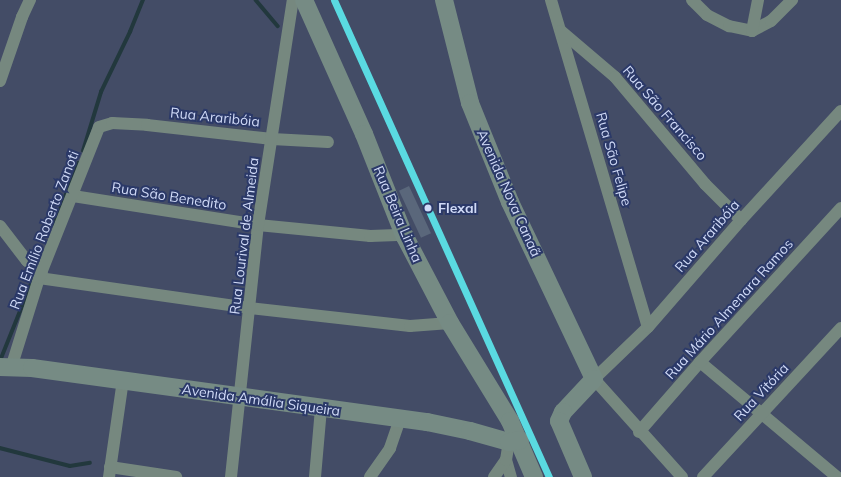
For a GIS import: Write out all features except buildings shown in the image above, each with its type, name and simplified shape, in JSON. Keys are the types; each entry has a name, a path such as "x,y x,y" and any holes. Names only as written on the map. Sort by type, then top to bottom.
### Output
{"street":[{"path":"0,81 22,17 30,0"},
{"name":"Rua Lourival de Almeida","path":"231,477 258,225 293,0"},
{"name":"Rua Beira Linha","path":"304,0 364,134 404,235 450,323 499,401 511,448 534,477"},
{"name":"Avenida Nova Canaã","path":"444,0 470,104 510,202 594,379"},
{"name":"Rua São Felipe","path":"551,0 648,327"},
{"path":"692,0 707,15 729,26 752,30 770,21 792,0"},
{"path":"752,30 758,0"},
{"name":"Rua São Francisco","path":"561,31 614,78 705,184 741,220"},
{"name":"Rua Araribóia","path":"594,379 648,327 741,220 841,111"},
{"name":"Rua Araribóia","path":"99,127 112,123 147,125 272,138 328,142"},
{"name":"Rua Emílio Roberto Zanoti","path":"6,367 99,127"},
{"name":"Rua São Benedito","path":"73,196 258,225 370,236 404,235"},
{"name":"Rua Mário Almenara Ramos","path":"640,432 700,362 841,208"},
{"path":"0,226 27,261 41,274 250,308 410,326 450,323"},
{"name":"Rua Vitória","path":"703,477 841,328"},
{"path":"700,362 837,477"},
{"name":"Avenida Amália Siqueira","path":"6,367 32,368 427,422 470,430 511,448"},
{"path":"583,477 559,421 564,412 594,379 682,477"},
{"path":"123,380 109,472 176,477"},
{"path":"315,477 321,408"},
{"path":"370,477 390,448 400,419"},
{"path":"494,477 511,448"},
{"path":"511,448 511,477"}],"waterway":[{"path":"83,151 101,92 130,32 143,0"},
{"path":"256,0 278,26"},
{"path":"54,225 78,164"},
{"path":"0,361 33,279"},
{"path":"0,448 70,466 90,463"}],"transit line":[{"path":"334,0 549,477"}],"place":[{"name":"Flexal","path":"428,208"}]}
